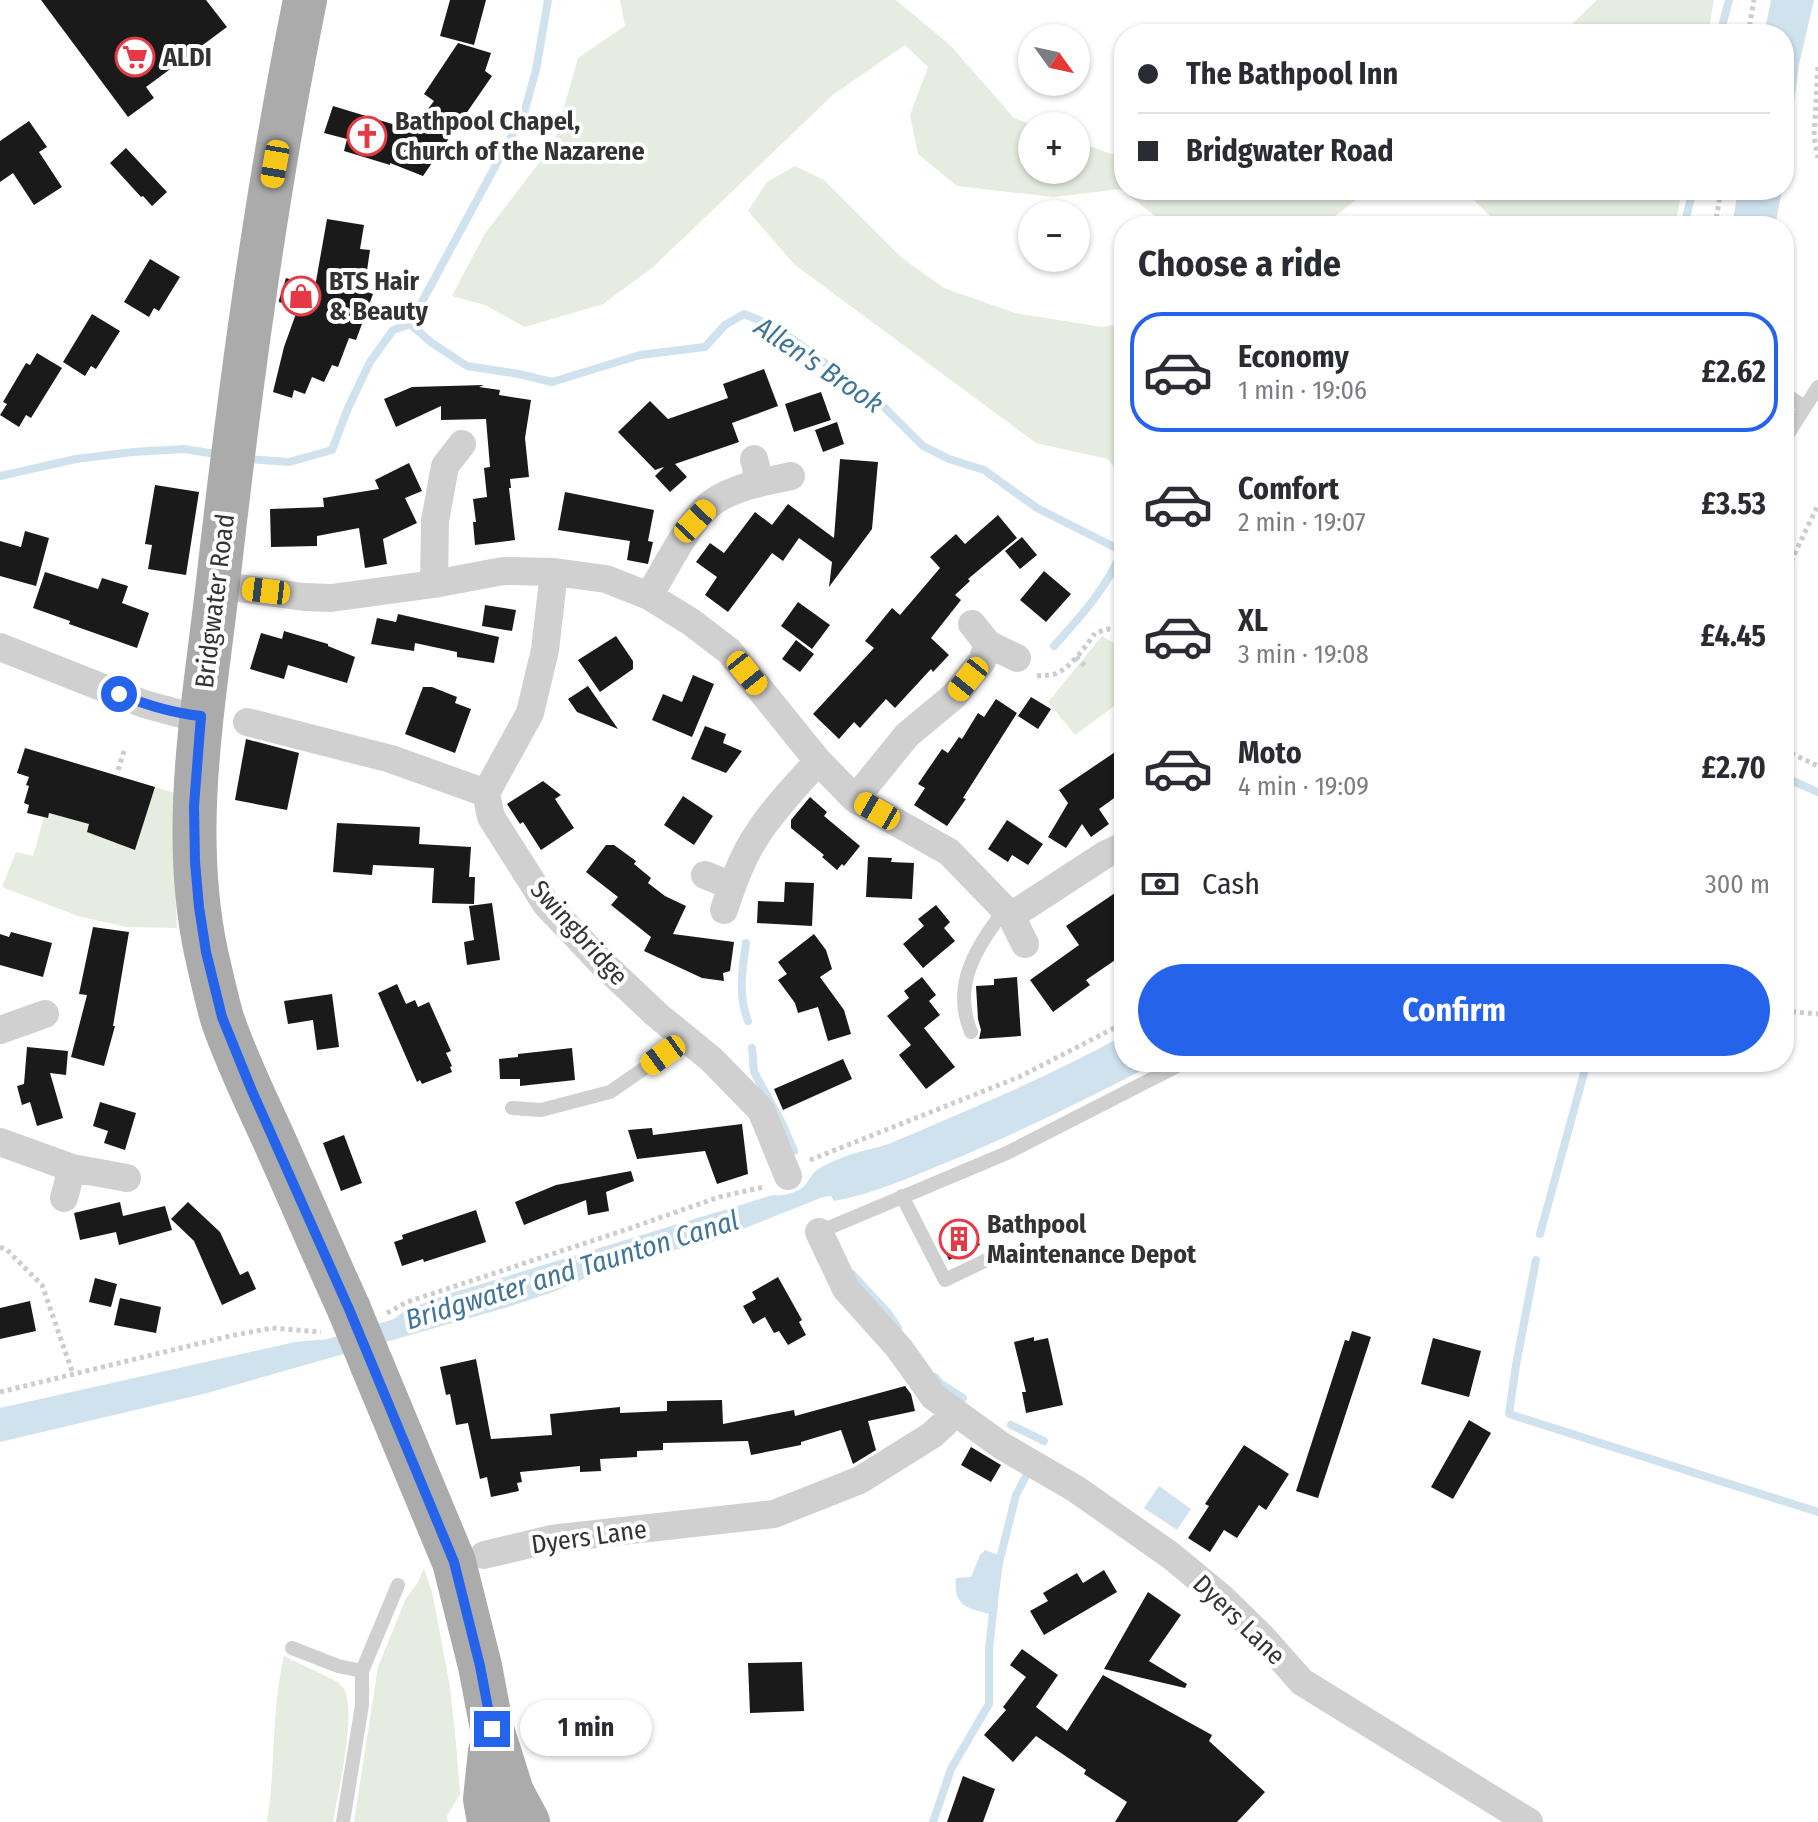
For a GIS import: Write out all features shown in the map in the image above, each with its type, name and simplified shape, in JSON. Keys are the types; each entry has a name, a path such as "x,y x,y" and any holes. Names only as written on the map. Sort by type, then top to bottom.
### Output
{"main road":[{"name":"Bridgwater Road","path":"305,0 267,207 240,388 201,716 194,806 199,907 222,1017 354,1319 454,1562 492,1729 512,1792 528,1822"},
{"name":"Bridgwater Road","path":"489,1822 485,1799 492,1729"}],"street":[{"path":"434,584 435,521 445,454"},
{"path":"649,596 695,521 711,503 735,491 757,471 791,476"},
{"path":"217,585 331,598 503,571 554,572 606,579 649,596 729,651 818,761 855,799 949,852 1008,912 1025,944"},
{"path":"247,722 391,759 486,793 530,713 545,650 554,572"},
{"path":"855,799 907,735 954,696 982,661 980,634 1017,658"},
{"path":"0,647 144,704 201,716"},
{"path":"705,875 728,898 755,837 818,761"},
{"name":"Swingbridge","path":"486,793 491,817 546,904 604,965 657,1015 711,1059 761,1110 788,1176"},
{"path":"1008,912 1114,850"},
{"path":"0,1030 45,1014"},
{"path":"0,1142 72,1168 127,1178"},
{"path":"64,1198 72,1168"},
{"name":"Dyers Lane","path":"819,1232 846,1289 899,1348 934,1397 952,1412 1002,1446 1076,1489 1170,1555 1221,1597 1302,1682 1529,1822"},
{"name":"Dyers Lane","path":"484,1555 551,1539 774,1514 860,1480 932,1435 952,1412"}],"lane":[{"path":"1794,424 1818,387"},
{"path":"1794,400 1805,407"},
{"path":"971,1032 963,1005 965,978 984,937 1008,912"},
{"path":"512,1108 541,1110 610,1092 687,1039"},
{"path":"819,1232 1007,1153 1165,1072"},
{"path":"902,1196 945,1280 995,1256"},
{"path":"343,1822 362,1705 362,1671 398,1585"},
{"path":"292,1648 338,1666 362,1671"}],"path":[{"path":"1750,24 1754,0"},
{"path":"1818,67 1814,136 1818,158"},
{"path":"1794,555 1818,505"},
{"path":"1017,658 1013,670 1037,676 1055,675 1065,669 1095,633 1114,630"},
{"path":"1076,657 1087,668"},
{"path":"118,770 124,751"},
{"path":"1794,755 1818,766"},
{"path":"1794,1012 1818,1014"},
{"path":"0,1392 230,1336 272,1328 299,1329 354,1319 719,1197 778,1183 810,1160 1019,1077 1114,1028"},
{"path":"0,1247 7,1250 42,1285 73,1374"}],"shaded area":[{"path":"620,0 896,0 950,45 1018,120 1018,184 1090,184 1090,146 1114,154 1114,190 1054,197 957,186 918,154 910,115 928,67 905,45 834,94 652,268 603,304 525,327 485,305 452,296 484,235 554,143 578,58 625,26"},
{"path":"1597,0 1714,0 1710,24 1572,24"},
{"path":"795,166 824,180 902,258 944,288 1015,313 1102,327 1114,325 1114,468 1108,459 1036,443 795,265 748,211 767,182"},
{"path":"1135,200 1356,200 1335,216 1155,216"},
{"path":"1474,200 1680,200 1677,216 1490,216"},
{"path":"1102,636 1114,643 1114,706 1075,735 1048,702"},
{"path":"155,787 175,793 177,928 127,927 78,916 2,887 16,852 33,856 44,817 48,818 49,813 92,816 87,832 135,849"},
{"path":"424,1568 433,1596 450,1687 460,1794 447,1816 448,1822 354,1822 378,1667 406,1598"},
{"path":"284,1656 338,1682 345,1691 348,1703 347,1736 333,1822 267,1822 277,1697"}],"water":[{"path":"1771,0 1814,0 1794,101 1794,24 1766,24"},
{"path":"1736,200 1780,200 1777,216 1734,216"},
{"name":"Bridgwater and Taunton Canal","path":"1114,1040 1114,1072 1138,1072 972,1152 891,1185 834,1201 831,1196 823,1197 705,1244 674,1250 586,1278 505,1308 207,1393 0,1442 0,1408 295,1342 328,1339 394,1319 404,1311 445,1295 773,1195 791,1193 803,1187 815,1171 828,1164 891,1143 1067,1065"},
{"path":"1159,1486 1191,1509 1177,1530 1144,1508"},
{"path":"985,1550 1001,1556 1003,1563 997,1608 993,1615 964,1605 956,1588 956,1578 971,1577"}],"building":[{"name":"ALDI","path":"41,0 206,0 227,27 146,87 154,98 128,117"},
{"path":"450,0 486,0 474,45 440,36"},
{"path":"458,43 491,53 485,71 492,76 423,176 390,163 344,151 347,139 324,133 333,106 412,130 434,101 424,94"},
{"path":"29,121 47,147 39,152 62,187 34,205 13,173 0,182 0,141"},
{"path":"126,148 167,192 152,206 110,163"},
{"path":"327,219 364,225 360,249 370,250 364,291 373,294 356,340 349,338 338,367 332,365 324,382 312,377 305,394 294,390 292,398 273,392 298,308 279,300 286,278 315,287"},
{"path":"150,259 180,277 159,311 154,308 149,317 124,302"},
{"path":"92,314 120,331 96,369 91,366 85,376 63,362"},
{"path":"37,353 62,368 31,418 26,415 19,427 0,415 7,404 3,402 26,363 30,365"},
{"path":"764,369 778,406 732,423 739,442 675,464 687,477 670,492 655,476 664,467 655,470 618,432 650,401 668,419 728,398 723,384"},
{"path":"484,385 479,387 500,390 499,395 531,400 525,438 529,477 510,479 515,540 475,545 473,499 487,497 484,468 490,467 486,419 441,420 441,406 396,427 384,399 412,387"},
{"path":"821,392 831,420 794,432 785,404"},
{"path":"837,422 844,444 823,452 815,430"},
{"path":"840,459 878,462 872,529 829,587 832,562 799,538 783,561 772,553 728,612 705,595 717,577 696,562 710,543 724,553 755,512 772,525 788,504 834,538"},
{"path":"409,463 422,491 405,498 417,523 383,539 387,564 365,568 359,528 317,536 317,546 271,547 270,509 324,507 323,498 379,489 375,480"},
{"path":"155,485 199,492 186,575 148,569 152,545 145,544"},
{"path":"565,492 654,510 648,541 653,542 648,564 627,560 630,541 558,530"},
{"path":"998,515 1017,538 968,579 970,581 955,595 961,600 931,638 949,655 933,672 931,669 895,708 886,699 860,728 854,722 839,739 813,714 874,648 865,641 892,608 900,615 940,568 930,557 956,534 965,544"},
{"path":"25,531 49,538 36,586 0,576 0,541 21,547"},
{"path":"1022,537 1037,555 1020,569 1005,551"},
{"path":"1044,571 1071,594 1046,622 1020,600"},
{"path":"45,572 98,589 102,578 128,586 122,603 149,613 137,648 33,608"},
{"path":"798,602 830,625 812,649 781,626"},
{"path":"485,605 516,610 512,631 482,626"},
{"path":"398,614 499,637 494,663 457,657 457,652 415,643 414,651 371,644 377,618 396,622"},
{"path":"284,631 328,644 355,657 347,683 288,665 284,679 250,669 261,633 282,639"},
{"path":"616,636 633,661 633,669 600,692 578,660"},
{"path":"796,640 814,654 800,672 782,659"},
{"path":"693,675 714,684 692,737 652,720 663,694 682,702"},
{"path":"588,686 618,729 577,712 568,699"},
{"path":"423,687 432,687 457,697 455,703 471,709 455,753 405,734"},
{"path":"1031,697 1051,709 1038,729 1018,716"},
{"path":"996,699 1017,713 947,826 914,805 925,788 918,784 942,749 948,753 959,737 962,739 978,713 984,717"},
{"path":"705,726 726,734 723,743 742,751 726,773 691,759"},
{"path":"246,739 299,753 287,810 235,800"},
{"path":"25,748 155,787 135,850 87,832 89,824 49,813 48,818 27,813 29,805 24,803 29,777 17,773"},
{"path":"1114,753 1114,798 1099,809 1109,824 1091,837 1082,824 1066,848 1048,837 1068,803 1059,790"},
{"path":"543,781 561,795 555,799 574,828 541,850 507,804"},
{"path":"683,796 713,816 694,845 664,825"},
{"path":"810,797 827,812 824,816 860,846 837,870 791,828 791,820"},
{"path":"1007,820 1043,844 1028,865 1012,855 1008,862 988,849"},
{"path":"337,823 420,827 419,844 471,847 469,877 475,877 474,904 432,903 434,868 373,865 372,875 333,872"},
{"path":"606,845 614,845 636,861 634,864 651,878 648,883 686,906 673,934 734,942 730,971 723,973 724,981 702,978 644,951 651,937 611,905 618,897 586,872"},
{"path":"868,857 914,863 912,899 866,897"},
{"path":"785,882 814,883 812,926 757,923 758,901 784,902"},
{"path":"1114,894 1114,961 1086,980 1090,985 1053,1012 1030,980 1079,945 1066,926"},
{"path":"492,903 500,960 467,965 464,942 474,940 469,906"},
{"path":"936,905 950,922 944,928 955,941 923,968 903,944 924,926 918,919"},
{"path":"93,927 129,932 115,1026 104,1066 71,1057 87,995 79,994"},
{"path":"11,932 52,943 43,977 0,965 0,934 9,937"},
{"path":"814,934 826,950 832,969 820,977 844,1010 851,1034 828,1041 818,1007 798,1013 795,1003 778,980 787,974 778,962"},
{"path":"922,977 936,995 929,1001 940,1015 924,1028 955,1067 926,1089 899,1055 911,1045 887,1016 909,998 904,991"},
{"path":"1017,977 1021,1036 979,1039 981,1030 976,986 994,985 994,979"},
{"path":"397,984 406,1004 415,1000 418,1007 429,1002 451,1051 446,1053 452,1072 422,1084 420,1080 417,1082 378,993"},
{"path":"332,994 339,1047 317,1050 313,1020 288,1024 284,1001"},
{"path":"27,1047 68,1051 66,1075 50,1073 63,1118 37,1126 30,1102 22,1105 17,1086 24,1084"},
{"path":"572,1048 575,1080 520,1086 520,1079 500,1079 499,1059"},
{"path":"843,1059 852,1079 783,1110 774,1089"},
{"path":"100,1102 136,1113 125,1150 104,1143 108,1131 93,1126"},
{"path":"742,1124 748,1174 717,1184 705,1151 637,1159 628,1130 652,1128 653,1135"},
{"path":"344,1135 362,1183 341,1191 323,1143"},
{"path":"631,1171 634,1181 606,1192 609,1211 588,1215 586,1200 524,1225 515,1202 556,1185"},
{"path":"120,1202 123,1216 165,1206 172,1230 119,1245 116,1232 80,1240 74,1213"},
{"path":"188,1202 220,1232 240,1275 248,1271 256,1289 222,1305 194,1241 171,1219"},
{"path":"476,1210 486,1242 402,1266 394,1242 403,1239 402,1235"},
{"name":"Bathpool Maintenance Depot","path":"972,1226 980,1245 949,1260 940,1240"},
{"path":"778,1277 802,1320 799,1322 806,1335 788,1345 779,1331 774,1333 765,1317 753,1324 743,1306 756,1299 752,1292"},
{"path":"95,1278 117,1284 111,1307 89,1302"},
{"path":"120,1298 161,1307 156,1333 114,1325"},
{"path":"30,1301 36,1331 0,1339 0,1308"},
{"path":"1352,1331 1371,1337 1318,1498 1296,1491 1345,1340 1349,1341"},
{"path":"1034,1337 1034,1341 1048,1338 1063,1405 1026,1413 1022,1392 1026,1392 1014,1342"},
{"path":"1433,1338 1481,1351 1469,1397 1421,1384"},
{"path":"476,1359 491,1439 552,1435 550,1414 620,1407 620,1413 667,1411 667,1401 722,1400 723,1424 794,1410 795,1416 905,1386 911,1394 915,1411 868,1421 876,1450 853,1464 841,1430 801,1442 801,1445 751,1455 748,1441 663,1443 663,1450 637,1451 637,1457 600,1459 601,1471 580,1472 580,1466 520,1472 522,1482 517,1483 519,1491 491,1497 487,1477 480,1479 468,1423 456,1425 450,1394 446,1395 440,1367"},
{"path":"1469,1420 1491,1433 1453,1499 1431,1487"},
{"path":"1244,1445 1289,1474 1266,1510 1259,1505 1237,1538 1224,1530 1210,1552 1188,1538 1209,1506 1205,1504"},
{"path":"971,1447 1001,1465 991,1482 961,1465"},
{"path":"1104,1570 1117,1592 1044,1635 1030,1611 1048,1601 1043,1593 1077,1573 1083,1583"},
{"path":"1148,1592 1181,1615 1149,1661 1187,1684 1185,1688 1104,1669"},
{"path":"1022,1649 1058,1675 1036,1707 1067,1731 1103,1675 1212,1735 1209,1741 1265,1792 1237,1822 1115,1822 1127,1802 1084,1774 1086,1770 1036,1736 1013,1762 984,1735 1006,1710 1003,1707 1026,1677 1010,1665"},
{"path":"802,1662 804,1711 750,1713 748,1663"},
{"path":"963,1776 995,1789 983,1822 947,1822"}],"waterway":[{"path":"247,459 289,462 332,450 370,362 393,330 410,324 524,113 536,70 548,0"},
{"path":"1723,24 1729,0"},
{"path":"1686,216 1690,200"},
{"name":"Allen's Brook","path":"410,324 467,366 552,382 640,355 705,347 725,325 744,314 794,340 883,406 923,446 949,459 984,470 1037,508 1114,547"},
{"path":"0,476 76,459 133,452 184,449 222,455"},
{"path":"1054,646 1083,613 1114,567"},
{"name":"Allen's Brook","path":"1794,781 1818,792"},
{"path":"746,943 742,992 748,1021"},
{"path":"752,1048 754,1072 794,1151"},
{"path":"1540,1234 1584,1072"},
{"path":"1536,1260 1509,1414 1818,1512"},
{"path":"852,1274 898,1328"},
{"path":"935,1377 963,1398"},
{"path":"1011,1425 1044,1441"},
{"path":"998,1567 1016,1495 1025,1478"},
{"path":"933,1822 951,1769 989,1704 989,1649 994,1604"}],"place":[{"name":"ALDI","path":"135,57"},
{"name":"Bathpool Chapel, Church of the Nazarene","path":"367,136"},
{"name":"BTS Hair & Beauty","path":"301,296"},
{"name":"Bathpool Maintenance Depot","path":"959,1239"}],"route":[{"path":"119,694 181,714 201,716 194,806 195,862 206,952 222,1017 349,1309 454,1562 492,1729"}]}
